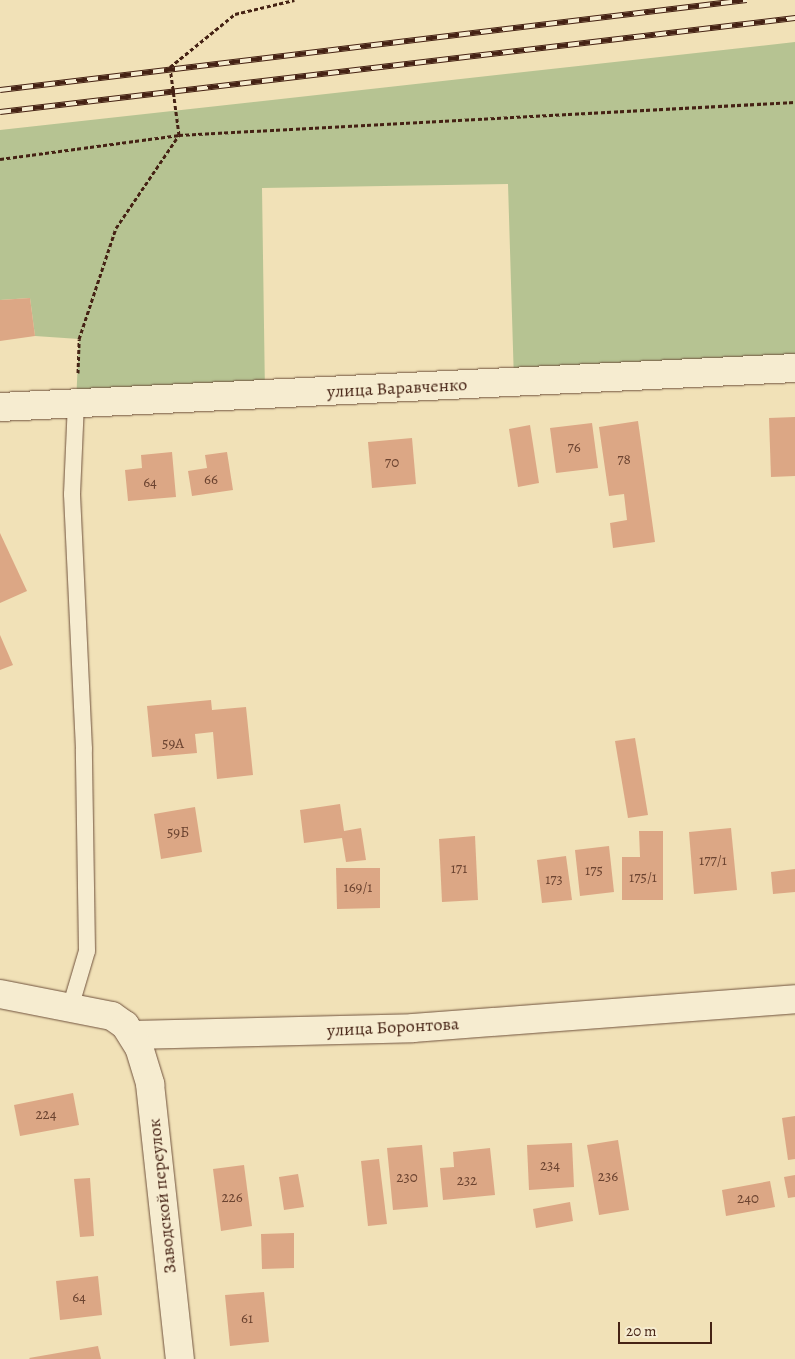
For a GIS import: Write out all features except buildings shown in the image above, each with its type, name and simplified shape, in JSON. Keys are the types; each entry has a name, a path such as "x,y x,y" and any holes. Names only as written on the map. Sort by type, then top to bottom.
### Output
{"street":[{"name":"улица Варавченко","path":"0,407 795,368"},
{"path":"0,994 71,1006 112,1016 133,1035"},
{"name":"улица Боронтова","path":"133,1035 413,1028 795,998"},
{"name":"Заводской переулок","path":"133,1035 150,1084 180,1359"}],"lane":[{"path":"71,1006 87,951 84,749 72,494 76,403"}],"path":[{"path":"76,403 79,339 116,228 178,135 170,67 235,14 294,0"},
{"path":"0,159 178,135 795,102"}],"green space":[{"path":"795,42 795,368 514,382 508,184 262,188 265,394 76,403 79,339 35,336 30,298 0,300 0,130"}],"railway":[{"path":"0,90 747,0"},
{"path":"0,112 795,18"}]}
